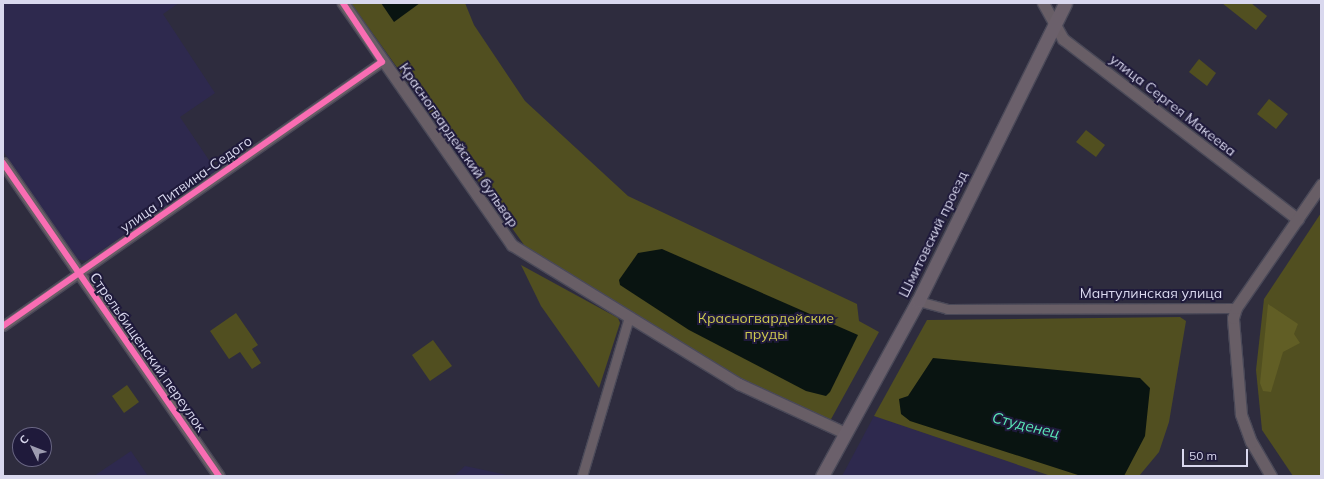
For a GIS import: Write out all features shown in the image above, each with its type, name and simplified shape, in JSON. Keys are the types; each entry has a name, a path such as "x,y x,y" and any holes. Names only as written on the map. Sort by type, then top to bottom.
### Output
{"main road":[{"name":"Шмитовский проезд","path":"822,476 918,301 1065,3"}],"street":[{"name":"Красногвардейский бульвар","path":"343,3 382,62 512,245 739,384 845,433"},
{"name":"улица Сергея Макеева","path":"1043,3 1054,26 1063,39 1116,82 1298,219"},
{"name":"улица Литвина-Седого","path":"3,326 382,62"},
{"name":"Стрельбищенский переулок","path":"3,163 219,476"},
{"name":"Мантулинская улица","path":"918,301 947,309 1236,308 1321,185"},
{"path":"1236,308 1232,335 1241,414 1251,442 1271,476"},
{"path":"582,476 629,317"}],"shaded area":[{"path":"3,3 179,3 163,14 215,93 180,117 217,172 86,261 77,259 3,151"},
{"path":"1268,304 1298,324 1294,334 1300,343 1283,352 1271,392 1263,391 1260,383"},
{"path":"874,416 1037,471 1035,476 842,476"},
{"path":"131,451 148,476 94,476"},
{"path":"465,466 484,470 511,476 454,476"}],"green space":[{"name":"Красногвардейские пруды","path":"351,3 465,3 474,25 525,101 628,196 857,304 859,321 879,332 830,421 736,377 527,249"},
{"path":"1222,3 1251,3 1267,16 1256,30"},
{"path":"1199,59 1216,73 1207,86 1189,72"},
{"path":"1269,99 1288,114 1276,129 1257,114"},
{"path":"1086,130 1105,145 1096,157 1076,142"},
{"path":"1321,213 1321,476 1293,476 1262,430 1256,370 1264,299"},
{"path":"521,265 618,318 620,323 599,388 541,306"},
{"path":"236,313 258,345 252,349 261,363 252,369 240,352 229,359 210,331"},
{"path":"1180,317 1186,321 1169,422 1159,452 1139,476 1051,476 874,416 927,320"},
{"path":"433,340 452,366 430,381 412,355"},
{"path":"127,385 139,402 124,413 112,396"}],"water":[{"path":"381,3 420,3 394,22"},
{"path":"662,249 858,335 830,392 826,396 806,391 689,330 620,285 619,280 638,253"},
{"name":"Студенец","path":"933,358 1140,378 1150,388 1145,436 1124,476 1081,476 910,421 901,414 899,399 908,396"}],"cycle path":[{"path":"3,326 382,62 343,3"},
{"path":"3,163 219,476"}]}
